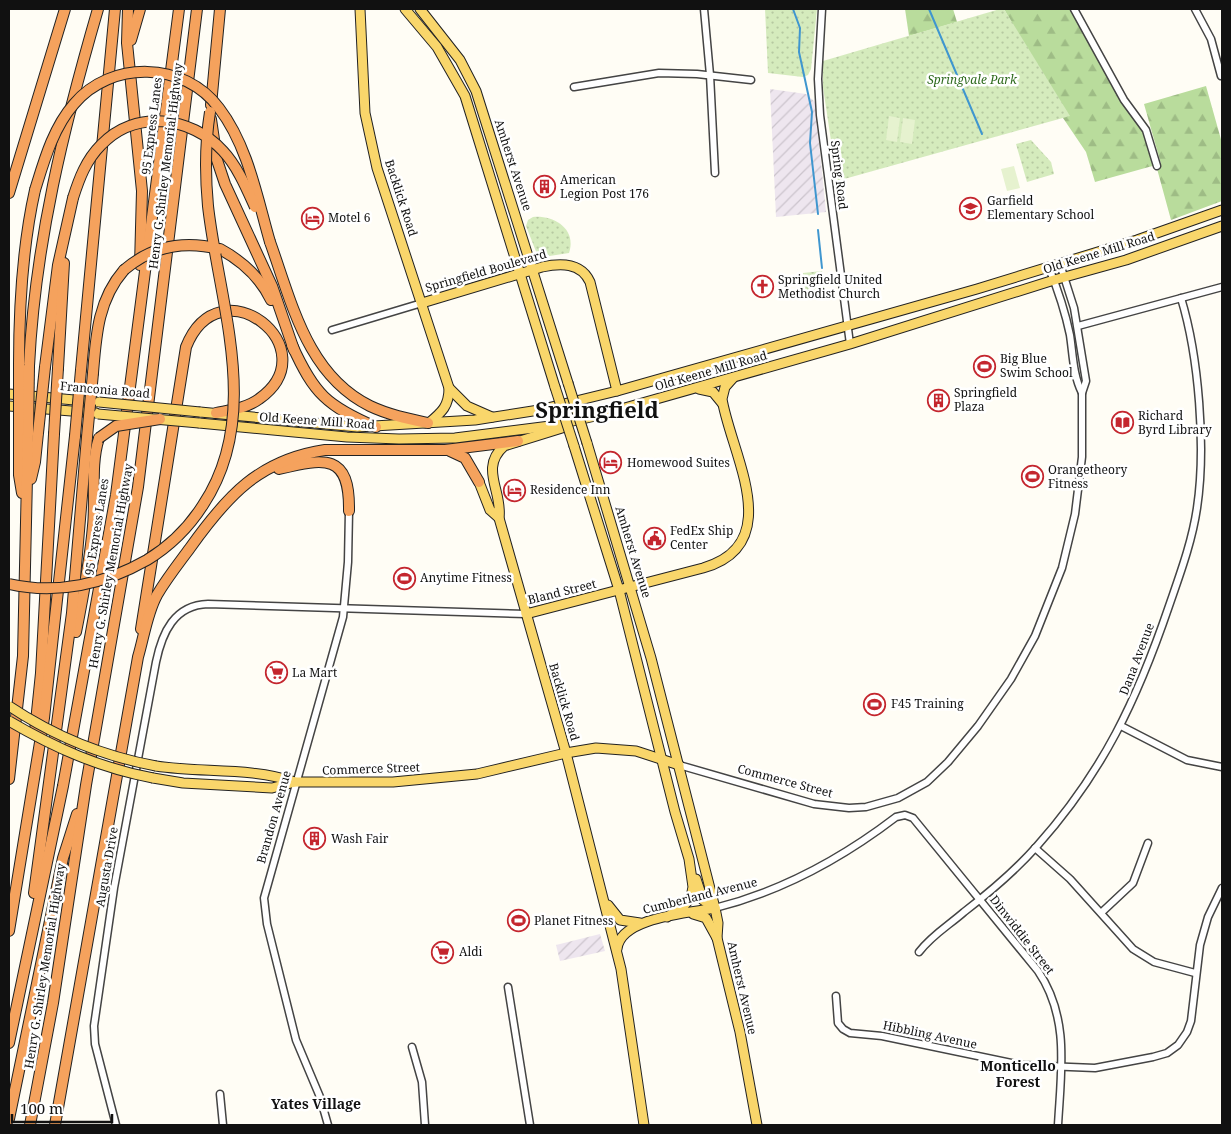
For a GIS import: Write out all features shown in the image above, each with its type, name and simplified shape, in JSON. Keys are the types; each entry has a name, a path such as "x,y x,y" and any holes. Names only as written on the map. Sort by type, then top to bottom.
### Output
{"highway":[{"path":"9,193 64,9"},
{"path":"9,779 23,656 30,366 36,284 47,209 60,150 98,9"},
{"path":"9,931 44,718 75,436 115,9"},
{"path":"128,9 126,30 128,60 142,191 138,329"},
{"path":"128,60 133,29 140,9"},
{"name":"95 Express Lanes","path":"9,1043 94,620 116,495 179,9"},
{"name":"Henry G. Shirley Memorial Highway","path":"30,1125 53,1003 86,785 138,486 197,9"},
{"path":"9,584 42,588 66,587 101,581 132,568 164,548 186,529 205,502 220,473 230,441 234,393 230,349 207,192 205,148 220,9"},
{"path":"28,432 19,364 22,272 27,228 35,190 47,153 59,126 74,104 84,94 105,80 127,73 148,71 167,74 189,82 200,89 213,100 226,118 242,148 270,242"},
{"path":"210,112 217,160 225,184 272,286 294,350"},
{"path":"27,518 20,475 28,432 45,367 58,265 64,247 73,198 90,159 110,137 127,127 148,122 180,123 201,133 227,155 246,188 270,242 309,345 322,368 348,393 375,408 428,424"},
{"path":"22,984 61,699 76,573 96,335 103,306 111,285 124,270 150,252 173,246 196,245 220,249 239,261 261,283 309,379 327,401 345,413 376,426"},
{"path":"30,805 41,673 64,285 64,247"},
{"path":"55,1125 138,657 142,615 186,348 194,330 210,318 236,312 252,315 266,323 276,339 282,361 279,376 259,399 250,404 216,413"},
{"path":"61,699 88,572 94,508 95,450 99,438 116,426 160,419"},
{"path":"138,657 157,595 222,505 248,481 265,470 292,457 325,450 445,450 518,441"},
{"path":"445,450 465,458 479,482"},
{"path":"265,470 306,462 327,462 336,466 341,471 348,485 349,511"},
{"path":"9,1120 63,858 86,785"}],"main road":[{"name":"Amherst Avenue","path":"405,9 437,47 465,96 619,590 689,859 693,886 691,897 683,908 667,917"},
{"name":"Amherst Avenue","path":"420,9 452,48 473,86 587,443 630,587 679,765 715,908 718,922 717,938 740,1032 757,1125"},
{"name":"Backlick Road","path":"361,11 369,136 449,388"},
{"name":"Old Keene Mill Road","path":"200,412 327,424 376,426 428,424 494,418 557,406 618,391 1049,268 1222,210"},
{"name":"Old Keene Mill Road","path":"160,419 347,437 427,439 511,432 600,415 850,344 1065,276 1126,260 1222,226"},
{"name":"Springfield Boulevard","path":"422,303 533,269 565,264 576,267 587,276 618,391"},
{"path":"723,405 724,387 735,377"},
{"path":"428,424 445,408 449,398 449,388"},
{"path":"449,388 467,406 494,418"},
{"path":"691,389 713,392 723,405"},
{"name":"Franconia Road","path":"9,394 200,412"},
{"name":"Bland Street","path":"526,614 717,564 730,556 742,538 749,517 749,497 723,405"},
{"name":"Franconia Road","path":"11,407 160,419"},
{"name":"Backlick Road","path":"600,415 518,441 499,451 492,464 492,477 500,509 499,518 566,753 617,952 626,993 644,1125"},
{"name":"Backlick Road","path":"479,482 490,510 499,518"},
{"name":"Commerce Street","path":"9,706 37,723 78,743 112,756 184,770 273,774 295,782"},
{"name":"Commerce Street","path":"9,721 46,742 88,761 153,778 183,783 272,788 295,782 350,784 456,777 492,771 581,750 612,748 648,753 679,765"},
{"path":"689,859 703,900 715,908"},
{"name":"Backlick Road","path":"602,893 609,907 620,920 642,924"},
{"name":"Cumberland Avenue","path":"617,952 618,943 623,935 642,924 715,908"},
{"path":"688,914 706,918 717,938"}],"street":[{"path":"704,9 716,174"},
{"name":"Spring Road","path":"822,9 818,71 820,115 846,327 850,344"},
{"path":"1074,9 1124,100 1146,130 1157,166"},
{"path":"1195,9 1211,39 1222,78"},
{"path":"574,88 659,73 710,75 751,80"},
{"name":"Commerce Street","path":"679,765 814,804 850,808 879,805 921,787 937,773 978,726 1011,679 1035,636 1050,601 1066,551 1079,486 1083,430 1082,393 1086,381 1078,326 1060,264"},
{"name":"Commerce Street","path":"1049,268 1066,319 1076,382 1082,393"},
{"path":"1078,326 1222,287"},
{"name":"Dana Avenue","path":"919,952 930,938 980,900 1007,877 1036,848 1085,786 1121,726 1139,688 1155,648 1190,545 1197,509 1201,464 1196,374 1190,330 1181,298"},
{"name":"Springfield Boulevard","path":"332,330 422,303"},
{"name":"Brandon Avenue","path":"328,1125 320,1097 296,1040 265,912 264,898 295,782 324,691 345,608 349,511"},
{"name":"Bland Street","path":"176,616 186,609 204,604 526,614"},
{"name":"Augusta Drive","path":"116,1125 94,1036 114,888 156,662 162,636 176,616"},
{"path":"1121,726 1187,760 1222,767"},
{"name":"Cumberland Avenue","path":"715,908 751,898 806,875 824,866 901,815 913,818 926,834"},
{"name":"Dinwiddie Street","path":"926,834 1038,971 1049,989 1061,1026 1058,1125"},
{"path":"1102,912 1134,883 1148,843"},
{"path":"1036,848 1102,912 1124,940 1142,956 1166,967 1195,973"},
{"name":"Hibbling Avenue","path":"836,996 838,1023 842,1029 850,1033 882,1036 945,1048 1003,1063 1061,1068 1105,1067 1153,1058 1174,1048 1183,1039 1190,1026 1195,973 1206,922 1222,891"},
{"path":"508,987 530,1125"},
{"path":"412,1047 423,1088 425,1125"},
{"path":"220,1094 223,1125"}],"shaded area":[{"path":"770,89 806,94 815,102 826,212 776,217"},
{"path":"600,934 605,951 560,961 556,945"}],"green space":[{"path":"765,9 817,9 811,69 808,75 803,77 768,73"},
{"path":"905,9 953,9 957,22 909,36"},
{"path":"1004,9 1074,9 1127,109 1145,126 1156,165 1095,182 1086,152 1063,118"},
{"name":"Springvale Park","path":"1004,9 1070,116 837,181 823,87 823,61"},
{"path":"1206,86 1222,143 1222,201 1171,220 1156,165 1161,164 1144,104"},
{"path":"889,116 900,118 897,142 886,140"},
{"path":"903,118 915,120 912,144 900,142"},
{"path":"1031,140 1051,162 1054,174 1027,182 1016,144"},
{"path":"1014,166 1020,188 1007,191 1001,169"},
{"path":"533,217 549,218 562,225 570,237 569,253 543,257 537,254 526,226 528,220"},
{"path":"822,271 824,289 805,292 803,273"}],"waterway":[{"path":"793,9 800,28 799,52 812,112 810,143 818,214"},
{"path":"929,9 982,134"},
{"path":"818,230 822,268"}],"place":[{"name":"American Legion Post 176","path":"544,187"},
{"name":"Garfield Elementary School","path":"971,208"},
{"name":"Motel 6","path":"312,218"},
{"name":"Springfield United Methodist Church","path":"762,287"},
{"name":"Big Blue Swim School","path":"984,366"},
{"name":"Springfield Plaza","path":"938,400"},
{"name":"Richard Byrd Library","path":"1122,423"},
{"name":"Homewood Suites","path":"611,463"},
{"name":"Orangetheory Fitness","path":"1032,477"},
{"name":"Residence Inn","path":"514,490"},
{"name":"FedEx Ship Center","path":"654,538"},
{"name":"Anytime Fitness","path":"404,578"},
{"name":"La Mart","path":"276,673"},
{"name":"F45 Training","path":"875,704"},
{"name":"Wash Fair","path":"315,839"},
{"name":"Planet Fitness","path":"518,921"},
{"name":"Aldi","path":"443,952"}],"district":[{"name":"Springfield","path":"597,410"},
{"name":"Monticello Forest","path":"1018,1074"},
{"name":"Yates Village","path":"316,1104"}]}
